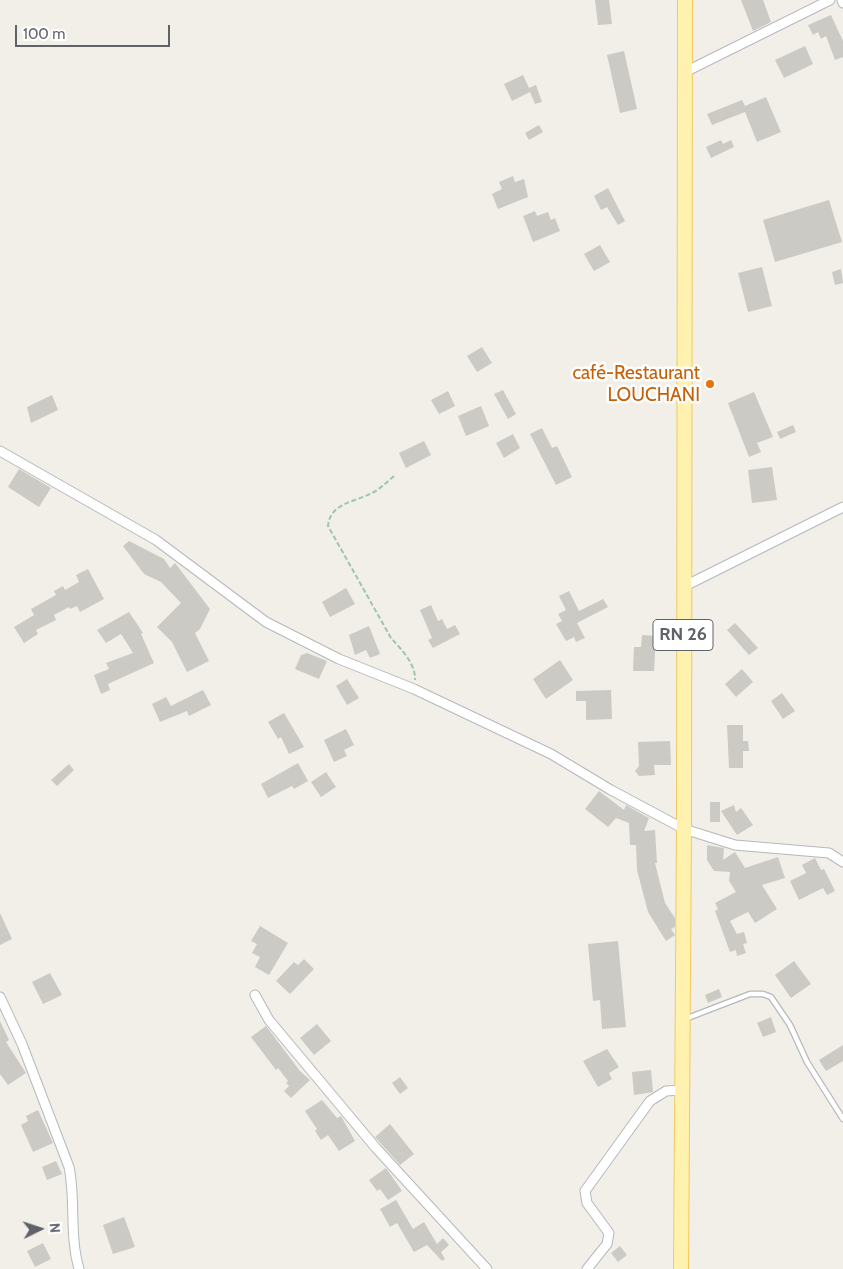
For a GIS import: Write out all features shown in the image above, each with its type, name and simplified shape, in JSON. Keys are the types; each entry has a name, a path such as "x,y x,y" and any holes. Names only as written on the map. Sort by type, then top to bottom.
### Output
{"main road":[{"name":"RN 26","path":"681,1269 684,829 685,0"}],"street":[{"path":"685,72 830,0"},
{"path":"0,451 156,540 266,622 339,659 414,690 550,754 611,790 684,829 735,845 829,854 843,862"},
{"path":"683,588 843,507"},
{"path":"255,995 269,1020 376,1148 487,1269"},
{"path":"0,997 22,1044 69,1167 73,1185 71,1208 74,1251 79,1269"},
{"path":"588,1269 607,1244 609,1233 587,1203 585,1192 650,1101 666,1091 681,1090"}],"lane":[{"path":"683,1020 750,994 763,994 771,997 790,1025 807,1062 843,1119"}],"path":[{"path":"394,476 374,493 339,506 329,516 328,526 391,638 403,651 415,673 414,690"}],"building":[{"path":"595,0 609,0 612,24 598,25"},
{"path":"741,0 763,0 771,22 753,31"},
{"path":"831,15 843,41 843,57 835,60 826,36 821,39 818,32 813,35 808,25"},
{"path":"805,46 813,64 784,78 775,60"},
{"path":"624,51 637,109 620,113 607,55"},
{"path":"523,75 529,88 536,85 542,102 535,104 530,92 512,101 504,84"},
{"path":"766,97 781,132 757,142 745,112 712,125 707,114 742,100 745,106"},
{"path":"539,125 543,132 529,140 525,133"},
{"path":"721,140 723,144 731,140 734,147 711,158 706,147"},
{"path":"513,176 515,182 524,179 528,197 498,209 492,194 502,189 499,182"},
{"path":"608,188 625,221 618,225 607,207 601,210 594,196"},
{"path":"829,200 842,242 775,262 763,220"},
{"path":"535,211 537,216 548,212 551,220 555,218 560,231 533,242 523,216"},
{"path":"600,245 610,262 594,271 584,254"},
{"path":"762,267 772,306 748,312 738,273"},
{"path":"841,269 843,283 835,285 832,272"},
{"path":"482,347 492,363 477,372 467,356"},
{"path":"503,390 516,414 508,419 494,394"},
{"path":"448,391 455,406 439,414 431,400"},
{"path":"754,392 773,437 757,443 761,452 749,457 728,403"},
{"path":"52,395 58,410 31,423 27,407"},
{"path":"481,406 489,426 466,436 458,416"},
{"path":"793,425 796,432 780,439 777,432"},
{"path":"542,428 552,448 557,446 572,477 556,485 530,434"},
{"path":"513,434 520,448 504,458 496,443"},
{"path":"424,441 431,455 406,468 399,453"},
{"path":"772,467 777,500 752,503 748,470"},
{"path":"19,469 51,488 39,507 8,487"},
{"path":"129,541 164,559 170,568 175,563 210,609 200,629 195,633 209,661 187,672 172,642 157,627 181,603 161,582 144,574 123,546"},
{"path":"88,569 104,599 80,612 77,606 70,609 69,607 54,615 56,620 36,630 38,634 24,643 14,627 34,615 31,609 56,595 54,591 63,586 65,590 79,582 76,575"},
{"path":"346,588 355,604 330,617 322,602"},
{"path":"569,591 579,611 603,599 608,607 577,623 585,638 576,642 574,637 566,641 556,624 562,621 558,614 566,610 559,596"},
{"path":"431,605 438,621 442,619 447,629 455,625 460,634 433,648 428,640 432,638 420,610"},
{"path":"129,612 143,633 141,634 154,663 108,684 110,690 101,694 94,675 109,669 106,663 133,653 121,634 106,643 97,630"},
{"path":"735,623 758,648 749,655 727,630"},
{"path":"369,626 380,654 370,658 366,650 355,655 349,635"},
{"path":"642,635 656,636 654,671 633,671 634,647 641,647"},
{"path":"307,653 327,661 319,679 295,669 301,655"},
{"path":"560,660 573,680 546,699 533,679"},
{"path":"742,669 753,682 736,697 725,684"},
{"path":"347,679 359,698 347,705 336,686"},
{"path":"203,690 211,705 189,716 187,711 160,722 152,704 166,697 171,706"},
{"path":"611,690 612,719 586,720 586,701 576,701 576,691"},
{"path":"782,693 795,711 783,719 771,701"},
{"path":"284,713 304,747 289,754 281,737 278,739 268,722"},
{"path":"727,725 743,725 743,741 748,741 749,751 743,751 743,768 729,768"},
{"path":"346,729 354,745 344,750 347,756 334,762 324,740"},
{"path":"670,741 671,765 654,765 655,775 639,776 635,771 639,766 638,742"},
{"path":"298,763 308,781 294,789 292,786 268,798 261,784"},
{"path":"69,764 74,770 57,786 51,780"},
{"path":"326,772 336,787 321,797 311,782"},
{"path":"599,791 624,810 626,805 649,818 644,831 655,830 657,863 655,863 665,903 675,918 675,927 671,929 675,935 666,941 648,912 637,870 636,845 630,845 629,823 616,818 608,827 585,809"},
{"path":"710,802 720,802 720,822 710,822"},
{"path":"734,805 736,812 741,808 753,825 737,835 721,811"},
{"path":"707,845 724,848 723,860 735,852 745,868 778,857 785,878 762,885 777,909 755,923 748,912 730,921 737,934 744,932 747,943 743,944 746,953 737,956 736,950 730,952 715,911 718,909 715,903 736,892 729,881 730,872 714,871 707,860"},
{"path":"815,858 821,870 824,869 835,891 827,895 823,888 799,900 790,881 806,873 802,865"},
{"path":"0,913 12,939 0,945"},
{"path":"260,926 288,943 269,975 255,967 260,957 252,953 257,944 251,941"},
{"path":"618,941 626,1027 602,1029 600,1000 593,1001 588,944"},
{"path":"304,959 314,969 290,994 276,981 294,962 298,965"},
{"path":"794,961 811,984 791,998 775,975"},
{"path":"50,973 62,995 43,1004 32,982"},
{"path":"719,989 722,997 708,1003 705,995"},
{"path":"771,1017 776,1032 763,1037 757,1023"},
{"path":"0,1021 9,1040 6,1042 26,1073 8,1085 0,1074"},
{"path":"317,1024 331,1041 314,1055 300,1038"},
{"path":"266,1026 300,1071 310,1080 291,1098 284,1091 289,1086 286,1083 288,1081 278,1068 276,1070 251,1037"},
{"path":"843,1045 843,1061 826,1071 819,1060"},
{"path":"607,1049 619,1067 609,1073 612,1079 598,1087 583,1061"},
{"path":"651,1070 653,1092 634,1095 632,1072"},
{"path":"400,1077 408,1088 400,1094 392,1083"},
{"path":"322,1100 337,1118 341,1116 355,1141 339,1151 328,1135 321,1140 315,1131 317,1129 305,1111"},
{"path":"38,1110 53,1143 33,1152 21,1125 28,1121 26,1116"},
{"path":"390,1124 414,1154 400,1165 375,1137"},
{"path":"56,1161 62,1174 47,1180 42,1167"},
{"path":"386,1168 402,1191 388,1200 380,1189 377,1191 369,1180"},
{"path":"396,1200 413,1229 424,1222 437,1244 443,1238 449,1245 441,1252 445,1259 442,1261 427,1245 414,1252 397,1223 390,1227 380,1209"},
{"path":"124,1217 135,1247 113,1254 103,1225"},
{"path":"43,1243 51,1259 35,1267 27,1251"},
{"path":"620,1246 627,1255 618,1262 611,1253"}],"place":[{"name":"café-Restaurant LOUCHANI","path":"710,384"}]}
